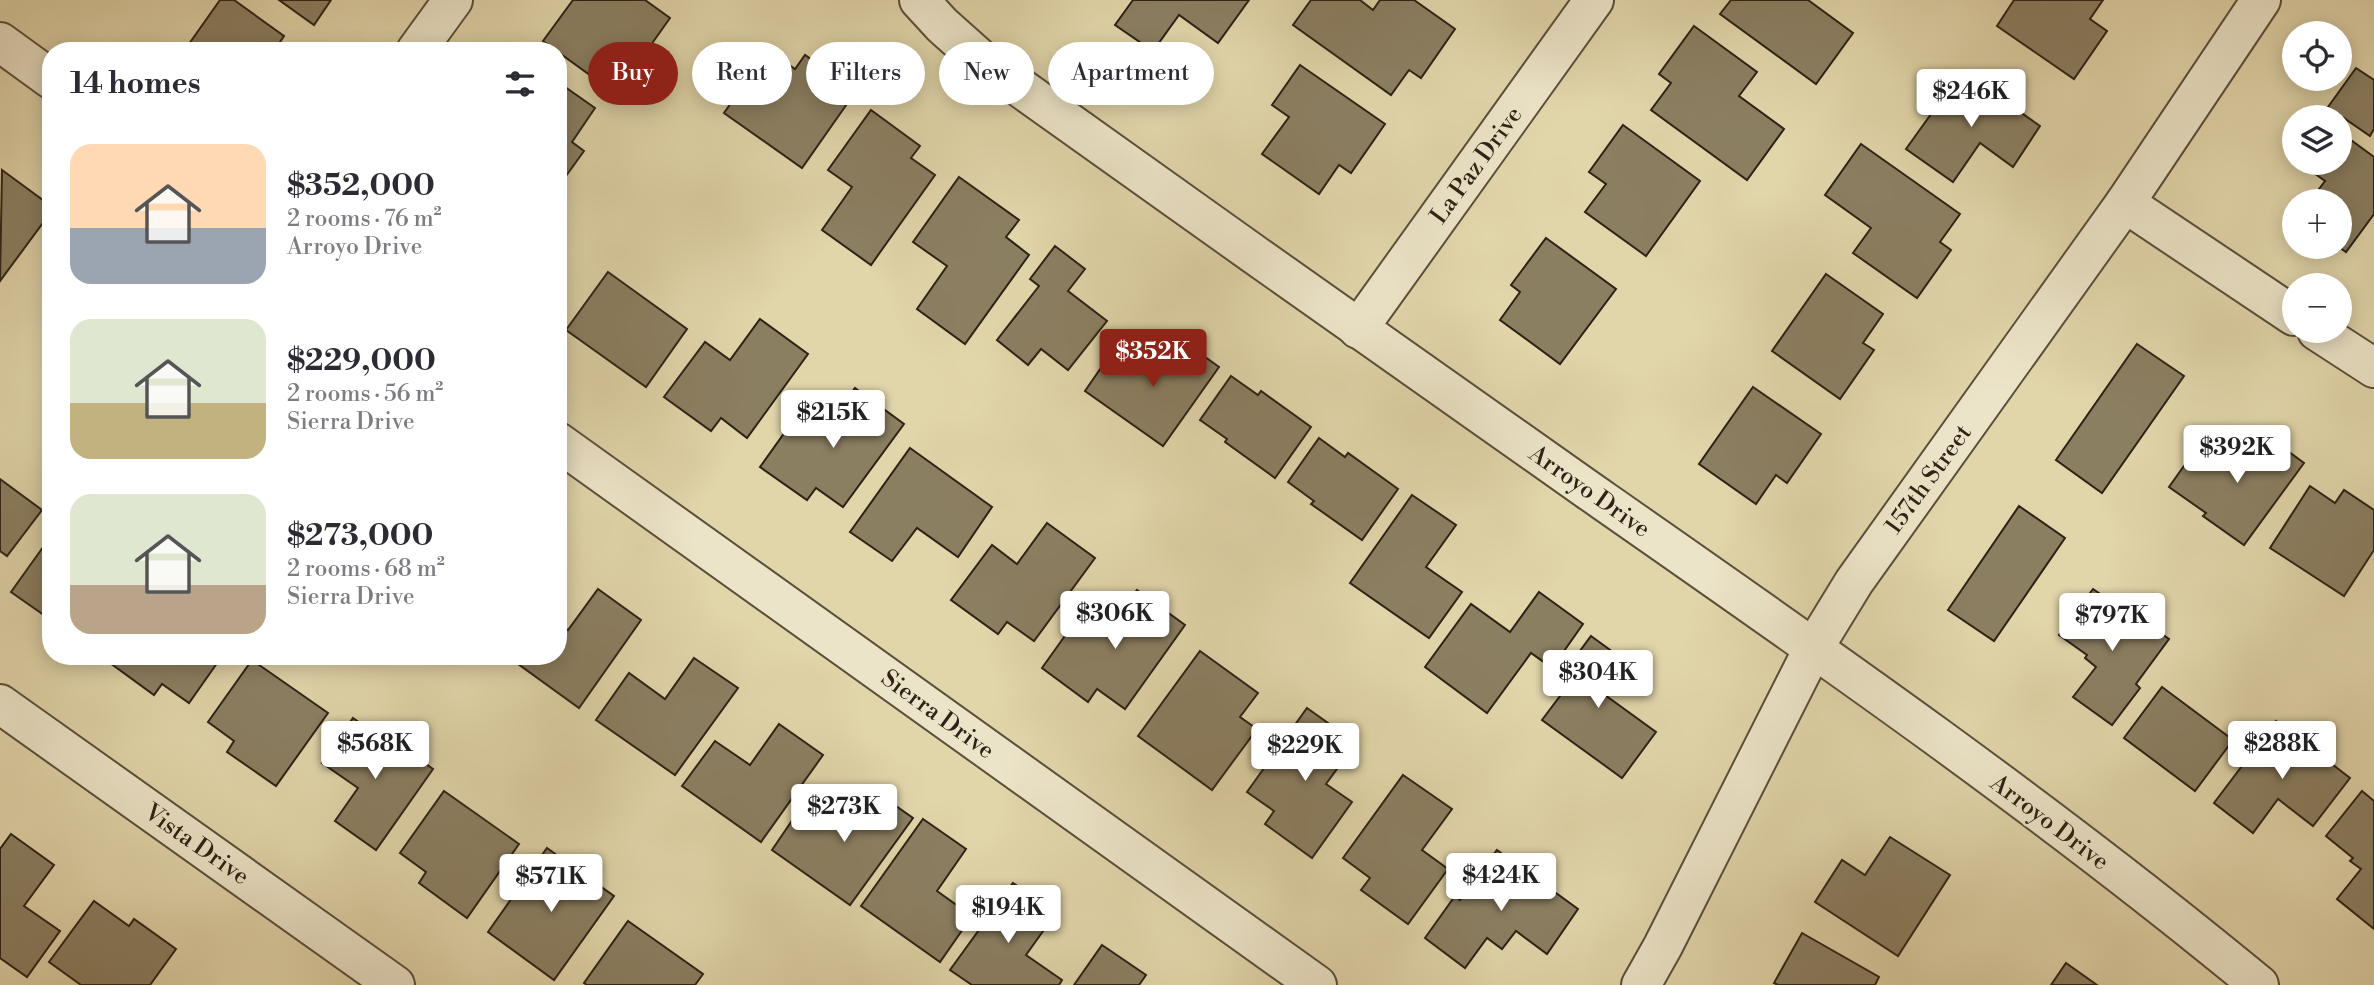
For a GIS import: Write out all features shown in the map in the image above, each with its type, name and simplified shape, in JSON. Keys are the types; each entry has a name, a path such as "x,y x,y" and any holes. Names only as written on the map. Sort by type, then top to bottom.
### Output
{"street":[{"path":"423,42 453,0"},
{"name":"Arroyo Drive","path":"919,0 980,59 1813,649 2060,829 2259,985"},
{"name":"La Paz Drive","path":"1358,329 1594,0"},
{"name":"157th Street","path":"1641,985 1813,649 1854,582 2125,203 2261,0"},
{"path":"0,42 42,72"},
{"path":"2125,203 2282,308"},
{"path":"2335,343 2374,368"},
{"name":"Sierra Drive","path":"567,448 1317,985"},
{"name":"Vista Drive","path":"0,704 395,985"}],"building":[{"path":"220,0 234,0 284,36 280,42 190,42"},
{"path":"279,0 331,0 314,25"},
{"path":"573,0 645,0 670,18 653,42 588,42 588,74 567,58 567,42 544,42"},
{"path":"1133,0 1249,0 1218,43 1179,15 1160,42 1140,42 1115,25"},
{"path":"1311,0 1360,0 1373,10 1380,0 1414,0 1455,29 1421,78 1409,70 1391,95 1293,25"},
{"path":"1731,0 1808,0 1853,33 1816,84 1720,14"},
{"path":"2014,0 2103,0 2090,19 2107,31 2074,79 1997,26"},
{"path":"1694,26 1757,72 1739,96 1784,129 1747,180 1651,110 1671,83 1659,74"},
{"path":"805,55 806,105 846,105 802,168 724,113 730,105 792,105 792,67 795,69"},
{"path":"1300,65 1385,124 1351,173 1339,165 1319,194 1262,154 1289,117 1272,105"},
{"path":"2356,68 2374,80 2374,129 2370,136 2352,124 2352,105 2329,105 2339,91 2352,91 2352,74"},
{"path":"1962,71 2040,126 2013,167 1980,143 1953,182 1906,149"},
{"path":"567,88 595,108 572,142 584,151 567,175"},
{"path":"871,110 920,146 911,158 935,175 871,265 822,230 852,187 828,170"},
{"path":"1623,125 1700,181 1646,256 1585,212 1606,184 1589,172"},
{"path":"2352,141 2374,157 2374,214 2352,244 2352,189 2319,189 2325,181 2317,175 2352,175"},
{"path":"1861,144 1960,214 1940,242 1951,250 1917,298 1853,253 1871,228 1825,195"},
{"path":"2,170 42,199 42,224 0,281"},
{"path":"959,177 1019,220 1006,237 1029,255 965,344 917,309 947,266 913,242"},
{"path":"1546,238 1616,289 1560,364 1500,320 1520,292 1511,285"},
{"path":"1055,246 1085,269 1068,291 1107,321 1068,370 1041,349 1028,365 997,340 1039,286 1030,279"},
{"path":"608,272 687,329 646,387 567,329"},
{"path":"1826,274 1883,314 1863,343 1874,350 1840,399 1772,351"},
{"path":"760,319 808,354 747,438 721,418 711,431 664,397 705,342 730,360"},
{"path":"1180,339 1219,367 1163,446 1085,391 1114,349 1154,376"},
{"path":"2137,344 2184,376 2102,493 2056,460"},
{"path":"1231,376 1258,395 1261,391 1311,427 1275,478 1225,442 1227,439 1200,420"},
{"path":"1753,387 1821,434 1787,483 1776,475 1756,504 1699,464"},
{"path":"855,388 904,424 843,507 816,488 807,500 760,467 800,411 826,429"},
{"path":"2263,433 2304,463 2244,545 2203,516 2206,513 2169,487 2201,442 2237,469"},
{"path":"1319,438 1345,457 1348,453 1398,489 1362,540 1311,504 1314,501 1288,482"},
{"path":"910,448 992,507 958,557 917,528 892,561 850,532"},
{"path":"0,479 42,510 7,556 0,551"},
{"path":"2310,486 2335,503 2344,490 2374,510 2374,550 2344,596 2270,548"},
{"path":"1412,495 1456,525 1426,567 1462,592 1429,638 1350,583"},
{"path":"2019,506 2065,538 1994,641 1948,610"},
{"path":"1047,523 1095,558 1034,641 1007,622 998,634 951,600 992,545 1017,564"},
{"path":"42,549 42,614 11,592"},
{"path":"598,589 641,620 579,708 519,665 567,665 568,630"},
{"path":"2093,589 2169,639 2136,684 2140,688 2112,725 2073,697 2096,667 2085,658 2087,655 2059,635"},
{"path":"1137,590 1185,625 1125,709 1097,689 1088,702 1042,668 1082,612 1107,631"},
{"path":"1539,592 1583,624 1552,668 1531,653 1487,713 1425,667 1471,604 1510,632"},
{"path":"1591,636 1628,663 1605,695 1656,732 1622,778 1542,720 1566,688 1557,682"},
{"path":"1200,651 1258,693 1240,717 1257,729 1212,790 1138,736"},
{"path":"694,658 738,688 675,775 596,720 629,673 665,699"},
{"path":"113,665 216,665 189,703 162,684 154,695"},
{"path":"248,665 259,665 328,713 276,786 227,752 234,741 208,722"},
{"path":"2162,687 2233,740 2195,791 2124,738"},
{"path":"1307,708 1356,743 1326,784 1352,802 1312,858 1265,824 1274,811 1247,792"},
{"path":"353,718 390,744 392,740 433,769 376,850 335,821 358,788 322,763"},
{"path":"2276,721 2350,778 2313,826 2278,799 2253,833 2214,803"},
{"path":"779,724 823,755 761,842 682,786 715,741 750,765"},
{"path":"1403,775 1452,809 1422,850 1448,869 1408,924 1361,890 1370,878 1343,858"},
{"path":"869,787 913,818 850,905 772,850 804,803 840,829"},
{"path":"444,791 519,844 467,918 419,883 426,872 400,853"},
{"path":"2362,791 2374,801 2374,929 2337,899 2361,869 2350,861 2353,858 2326,836"},
{"path":"923,819 966,849 937,891 972,916 940,962 861,906"},
{"path":"11,834 54,865 24,906 60,931 27,977 0,958 0,849"},
{"path":"1890,837 1950,875 1898,956 1815,902 1842,860 1865,875"},
{"path":"547,848 614,896 554,980 488,932"},
{"path":"1497,850 1578,909 1547,954 1516,931 1502,949 1487,938 1465,968 1425,938 1455,896 1460,900"},
{"path":"1013,883 1056,913 1026,955 1062,980 1059,985 972,985 950,970"},
{"path":"94,901 129,926 134,919 176,949 150,985 81,985 49,962"},
{"path":"628,921 703,974 695,985 584,983"},
{"path":"1802,933 1879,977 1875,985 1774,983"},
{"path":"1102,945 1146,975 1139,985 1074,985"},
{"path":"2066,963 2097,985 2051,985"}]}
